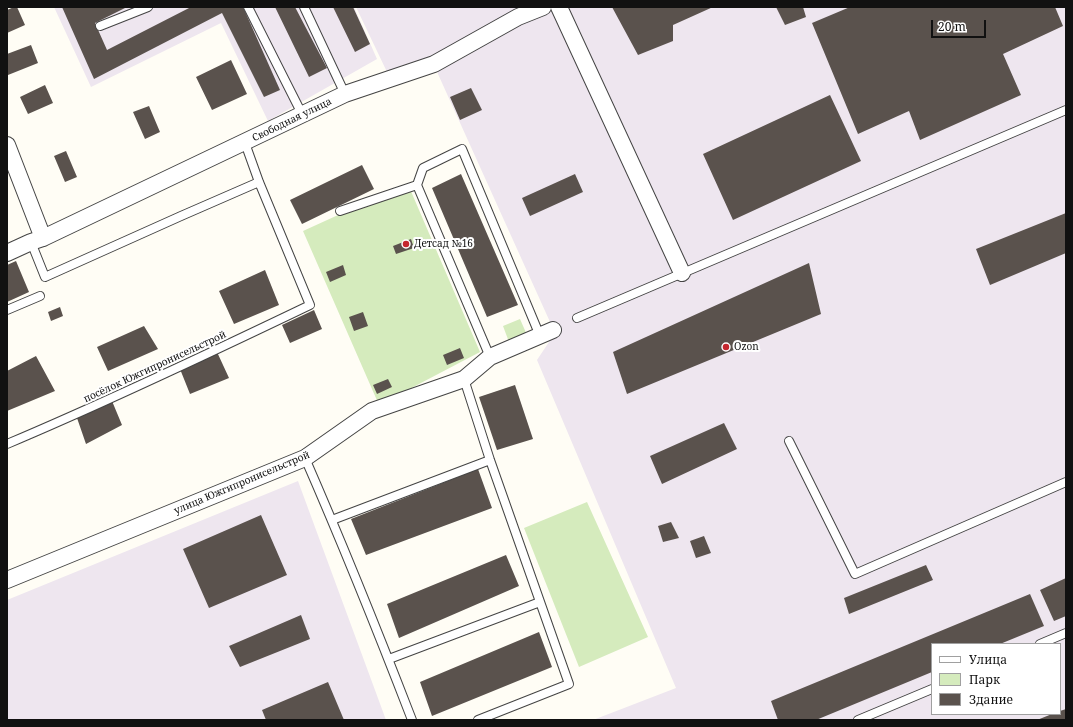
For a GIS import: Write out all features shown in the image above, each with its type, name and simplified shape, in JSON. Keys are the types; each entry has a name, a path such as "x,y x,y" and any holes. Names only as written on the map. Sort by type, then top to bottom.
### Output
{"street":[{"name":"Свободная улица","path":"7,253 246,143 345,94 434,64 518,17 543,7"},
{"path":"559,7 682,273"},
{"path":"7,145 37,240"},
{"name":"улица Южгипронисельстрой","path":"7,580 305,458 372,411 464,379 490,357 546,333"}],"lane":[{"path":"100,26 148,7"},
{"path":"248,7 302,114"},
{"path":"304,7 345,94"},
{"path":"577,318 1066,110"},
{"path":"37,240 45,277 259,182 246,143"},
{"path":"490,357 417,185 423,168 462,149 546,333"},
{"name":"посёлок Южгипронисельстрой","path":"7,444 51,426 310,305 259,182"},
{"path":"340,211 417,185"},
{"path":"7,310 40,296"},
{"path":"464,379 490,460 569,684 478,720"},
{"path":"789,441 855,574 1066,482"},
{"path":"305,458 332,520 412,720"},
{"path":"332,520 490,460"},
{"path":"389,660 540,602"},
{"path":"1042,643 1066,633"},
{"path":"858,720 931,689"}],"shaded area":[{"path":"54,7 354,7 377,59 268,121 221,23 91,87"},
{"path":"356,7 1066,7 1066,720 593,720 676,688 537,360 555,333 433,63 387,72"},
{"path":"298,481 386,720 7,720 7,600"}],"green space":[{"path":"410,189 480,352 379,405 303,231 393,190"},
{"path":"520,319 527,335 509,342 503,326"},
{"path":"587,502 648,637 579,667 524,528"}],"building":[{"path":"17,7 25,25 7,33 7,10"},
{"path":"62,7 127,7 95,23 107,50 191,7 243,7 280,90 264,97 222,13 94,79"},
{"path":"275,7 295,7 327,68 309,77"},
{"path":"333,7 353,7 370,44 355,52"},
{"path":"612,7 713,7 673,25 673,41 638,55"},
{"path":"776,7 803,7 806,17 785,25"},
{"path":"850,7 1055,7 1063,26 1003,54 1021,95 920,140 909,111 858,134 812,23"},
{"path":"31,45 38,63 8,75 7,54"},
{"path":"231,60 247,94 212,110 196,77"},
{"path":"45,85 53,103 28,114 20,97"},
{"path":"471,88 482,110 460,120 450,97"},
{"path":"830,95 861,161 733,220 703,154"},
{"path":"149,106 160,132 145,139 133,112"},
{"path":"66,151 77,177 65,182 54,156"},
{"path":"362,165 374,189 302,224 290,200"},
{"path":"461,174 518,305 487,317 432,188"},
{"path":"575,174 583,192 530,216 522,198"},
{"path":"1066,213 1066,253 990,285 976,249"},
{"path":"411,239 414,248 396,254 393,246"},
{"path":"16,261 29,292 7,302 7,265"},
{"path":"809,263 821,314 627,394 613,352"},
{"path":"343,265 346,275 330,282 326,272"},
{"path":"265,270 279,305 234,324 219,291"},
{"path":"60,307 63,316 51,321 48,312"},
{"path":"314,310 322,329 290,343 282,325"},
{"path":"363,312 368,326 354,331 349,317"},
{"path":"144,326 158,349 108,371 97,347"},
{"path":"460,348 464,358 447,365 443,355"},
{"path":"217,352 229,378 190,394 180,369"},
{"path":"36,356 55,391 7,411 7,371"},
{"path":"388,379 392,387 377,394 373,385"},
{"path":"515,385 533,439 497,450 479,397"},
{"path":"112,401 122,425 86,444 77,418"},
{"path":"724,423 737,449 662,484 650,456"},
{"path":"478,469 492,508 366,555 351,519"},
{"path":"261,515 287,575 209,608 183,549"},
{"path":"671,522 679,538 663,542 658,526"},
{"path":"704,536 711,553 696,558 690,541"},
{"path":"506,555 519,586 399,638 387,604"},
{"path":"926,565 933,580 849,614 844,598"},
{"path":"1066,578 1066,616 1054,621 1040,590"},
{"path":"1030,594 1044,626 1002,643 931,643 931,672 816,720 778,720 771,701"},
{"path":"301,615 310,639 240,667 229,646"},
{"path":"539,632 552,667 432,716 420,682"},
{"path":"328,682 344,720 266,720 262,710"},
{"path":"1066,709 1066,720 1037,720 1050,715 1061,715 1061,711"}],"place":[{"name":"Детсад №16","path":"406,244"},
{"name":"Ozon","path":"726,347"}]}
